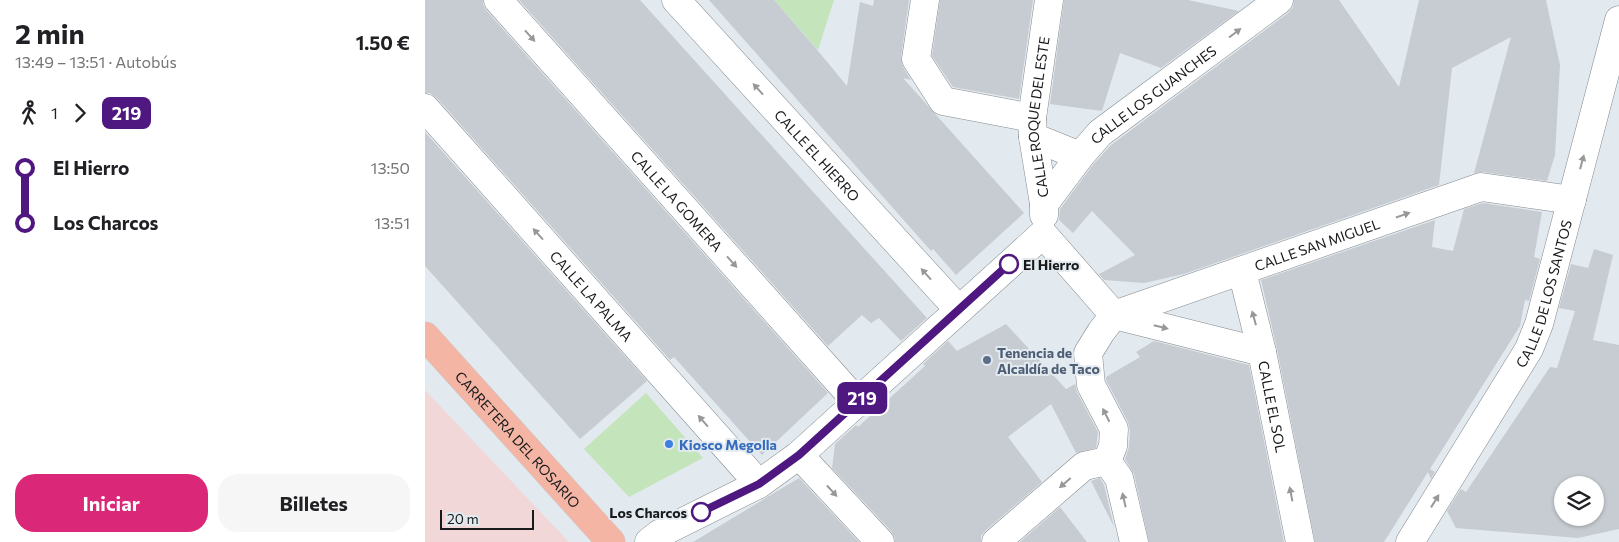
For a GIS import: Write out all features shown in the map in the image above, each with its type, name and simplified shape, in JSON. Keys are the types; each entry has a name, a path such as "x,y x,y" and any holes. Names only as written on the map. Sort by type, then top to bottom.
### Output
{"main road":[{"name":"CARRETERA DEL ROSARIO","path":"425,336 611,542"}],"street":[{"name":"CALLE LA GOMERA","path":"497,0 857,402"},
{"name":"CALLE EL HIERRO","path":"676,0 959,310"},
{"path":"925,0 916,60 943,101 1033,128 1080,156"},
{"name":"CALLE ROQUE DEL ESTE","path":"1043,234 1044,204 1033,128 1049,0"},
{"name":"CALLE LOS GUANCHES","path":"1044,204 1080,156 1100,134 1279,0"},
{"name":"CALLE DE LOS SANTOS","path":"1410,542 1529,349 1539,324 1619,20"},
{"name":"CALLE LA PALMA","path":"425,108 759,484"},
{"name":"CALLE SAN MIGUEL","path":"1114,315 1481,187 1572,200"},
{"path":"649,542 659,534 759,484 799,455 1043,234 1114,315 1263,352"},
{"name":"CALLE EL SOL","path":"1241,271 1263,352 1300,542"},
{"path":"1107,461 1113,446 1114,429 1091,385 1087,353 1114,315"},
{"path":"799,455 880,542"},
{"path":"996,542 1084,466 1107,461"},
{"path":"1107,461 1119,478 1134,542"}],"shaded area":[{"path":"425,390 569,542 425,542"}],"green space":[{"path":"774,0 834,0 818,50"},
{"path":"646,393 703,458 629,497 584,449"}],"building":[{"path":"425,0 483,0 486,10 828,393 762,455 674,357 670,360 437,98 430,93 425,93"},
{"path":"519,0 640,0 927,318 901,341 879,318 871,323 862,315 828,346"},
{"path":"709,0 774,0 847,86 860,2 873,6 874,0 909,0 901,57 903,67 911,80 903,78 1024,213 956,275 933,249 931,251"},
{"path":"940,0 1033,0 1019,99 953,87 932,56"},
{"path":"1064,0 1188,0 1239,11 1161,68 1120,53 1102,111 1050,104"},
{"path":"1294,0 1339,0 1399,87 1419,0 1546,0 1560,65 1555,155 1547,181 1483,172 1474,173 1511,37 1452,68 1439,185 1184,274 1144,283 1104,280 1099,274 1135,255 1092,211 1073,233 1059,220 1060,209 1092,166 1111,145 1288,13 1293,7"},
{"path":"425,132 647,381 580,439 425,266"},
{"path":"1483,203 1542,212 1534,257 1540,259 1529,301 1525,300 1520,326 1430,469 1435,472 1431,479 1428,472 1384,542 1315,542 1277,349 1261,280 1435,220 1432,247 1453,251 1464,209"},
{"path":"1594,249 1613,255 1593,340 1619,345 1619,529 1578,538 1456,528 1447,511 1461,489 1466,492 1550,367 1557,368 1575,311 1559,308 1571,264 1588,268"},
{"path":"1006,324 1066,389 1075,384 1077,392 1098,432 1096,448 1076,453 1051,404 1008,437 1042,482 986,530 981,536 981,542 895,542 891,531 832,468 835,444 856,425 858,427 925,366 923,364 948,341 957,351"},
{"path":"1154,341 1249,365 1284,542 1149,542 1134,474 1125,459 1129,447 1130,430 1128,422 1106,377 1140,357 1136,352"},
{"path":"799,478 859,542 693,542"},
{"path":"1100,478 1104,485 1114,527 1091,481"},
{"path":"1060,507 1087,542 1020,542"}],"bus line":[{"name":"219","path":"701,512 759,484 799,455 1009,264"}],"place":[{"name":"El Hierro","path":"1009,264"},
{"name":"Tenencia de Alcaldía de Taco","path":"987,360"},
{"name":"Kiosco Megolla","path":"669,444"},
{"name":"Los Charcos","path":"701,512"}]}
